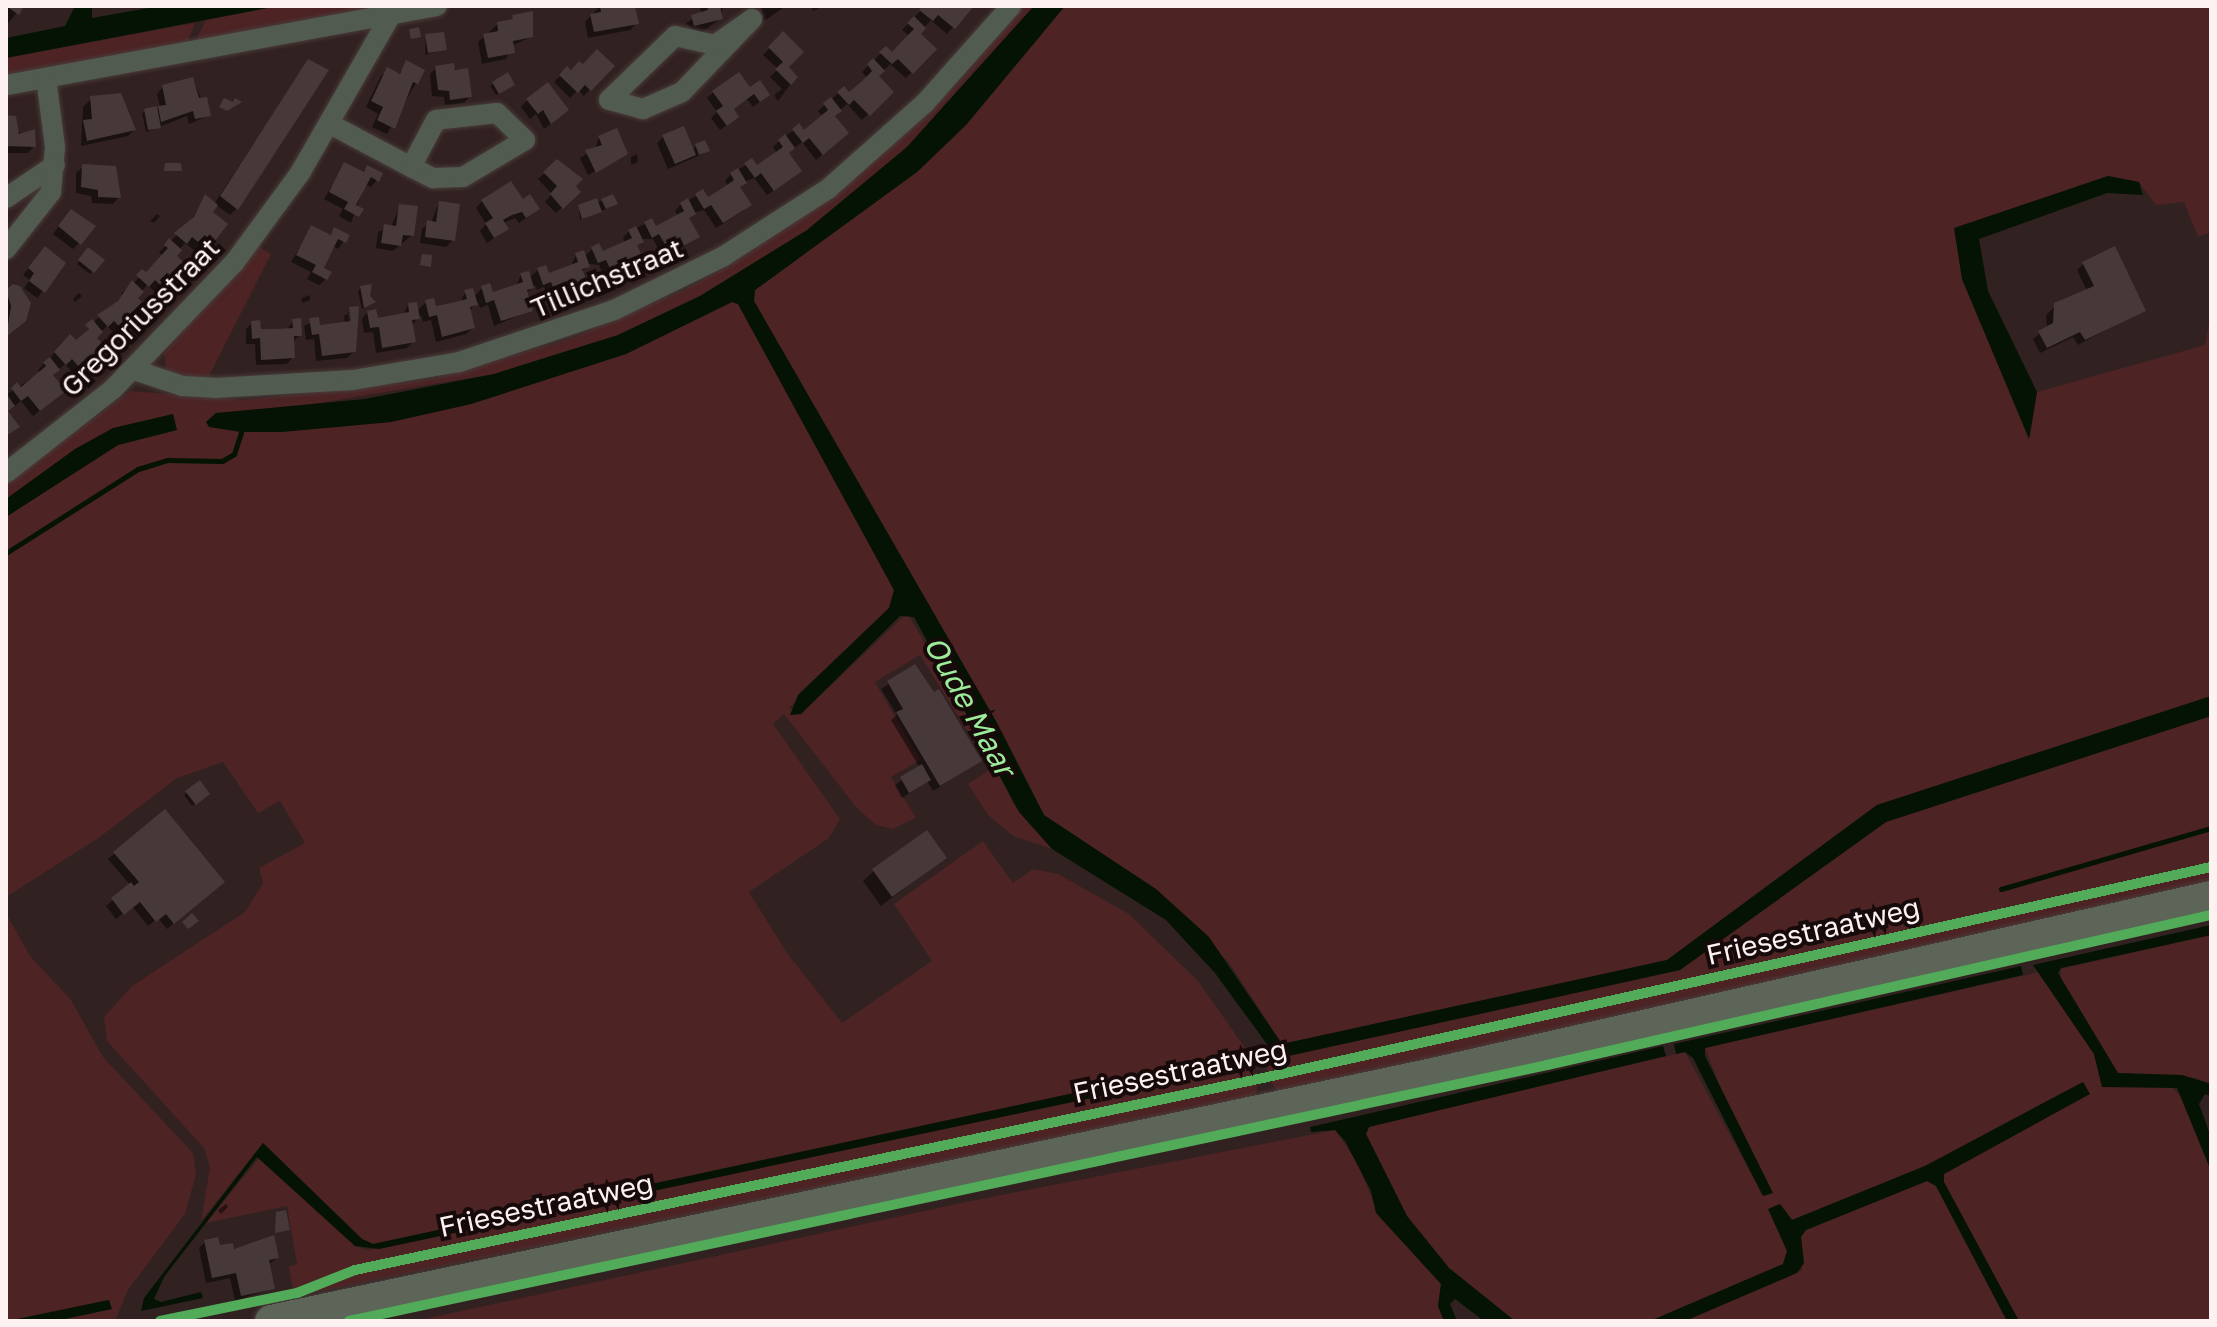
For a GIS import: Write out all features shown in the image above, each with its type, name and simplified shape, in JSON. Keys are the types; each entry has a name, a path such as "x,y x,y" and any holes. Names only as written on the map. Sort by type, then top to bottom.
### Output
{"main road":[{"name":"Friesestraatweg","path":"271,1321 1433,1074 2211,897"}],"street":[{"path":"6,85 437,6"},
{"name":"Tillichstraat","path":"134,370 182,386 215,388 353,380 459,362 614,310 724,256 828,189 925,103 1011,6"},
{"path":"750,12 682,92 643,109 609,100 675,36 715,45 750,12"},
{"name":"Gregoriusstraat","path":"6,473 134,370 234,263 330,124 391,15"},
{"path":"6,249 51,192 55,165 46,78"},
{"path":"330,124 411,167 433,178 463,177 525,140 497,113 436,120 411,167"},
{"path":"6,198 55,165"}],"shaded area":[{"path":"278,6 398,6 193,45 206,20"},
{"path":"1023,6 1034,6 907,147 808,230 700,296 618,335 494,374 295,407 209,427 281,432 391,422 471,404 626,354 732,302 738,304 894,590 889,608 789,708 801,714 907,613 993,756 1012,801 1052,849 1013,836 988,815 968,784 991,769 920,655 875,682 920,760 891,777 916,818 893,829 876,825 856,807 784,714 773,724 840,819 829,838 749,892 787,953 842,1023 932,961 894,904 983,841 1013,883 1033,869 1058,874 1129,914 1198,981 1250,1055 373,1244 362,1239 263,1143 201,1221 210,1167 204,1148 107,1041 104,1017 132,986 245,912 263,883 259,868 305,843 280,801 258,813 223,762 177,778 100,837 6,897 6,517 118,445 177,430 113,428 6,499 6,484 130,391 244,400 433,379 573,338 684,290 735,262 859,176 961,80"},
{"path":"1065,6 2211,6 2211,232 2198,237 2184,202 2156,205 2139,182 2108,176 1955,228 1962,279 2030,437 2037,392 2205,345 2211,312 2211,696 1877,805 1667,960 1282,1044 1228,961 1044,815 997,723 754,301 755,290 917,172 966,125"},
{"path":"195,23 186,46 6,80 6,58"},
{"path":"258,246 271,254 205,384 167,377 164,353"},
{"path":"2211,716 2211,862 1268,1072 1266,1061 1680,970 1886,822"},
{"path":"2211,871 2211,889 1278,1094 1270,1080"},
{"path":"6,913 30,956 71,1000 103,1057 193,1153 196,1174 185,1214 128,1290 115,1321 55,1321 111,1309 109,1300 6,1321"},
{"path":"2211,935 2211,1084 2196,1078 2118,1073 2061,979 2061,969"},
{"path":"2039,972 2094,1054 2102,1087 2170,1085 2187,1103 2211,1171 2211,1321 2019,1321 1943,1182 1944,1174 2083,1082 1925,1166 1792,1220 1780,1204 1769,1209 1787,1251 1783,1264 1650,1321 1515,1321 1449,1268 1407,1216 1366,1134 1369,1127 1424,1111 1685,1052 1763,1196 1705,1048"},
{"path":"1252,1064 1255,1075 354,1266 293,1289 289,1267 297,1264 287,1206 206,1223 261,1156 355,1246 368,1250"},
{"path":"1258,1083 1255,1097 302,1295 356,1274"},
{"path":"1335,1130 1356,1160 1379,1215 1441,1284 1438,1306 1444,1321 415,1321 966,1202"},
{"path":"1927,1181 1936,1186 2007,1321 1685,1321 1802,1270 1801,1236 1806,1230"}],"water":[{"path":"75,6 92,6 92,18 160,6 278,6 6,58 6,38 65,26"},
{"name":"Oude Maar","path":"1034,6 1065,6 966,125 917,172 755,290 754,301 997,723 1044,815 1156,889 1209,937 1282,1044 1667,960 1877,805 2211,696 2211,716 1886,822 1680,970 1266,1061 1269,1047 1215,973 1166,920 1052,849 1019,812 914,617 900,616 801,714 790,715 798,695 889,608 894,590 738,304 732,302 626,354 471,404 391,422 281,432 241,432 209,427 206,422 216,413 365,399 494,374 618,335 700,296 807,230 907,147"},
{"path":"2108,176 2139,182 2143,195 2107,193 1979,239 1988,291 2037,392 2029,439 1962,279 1954,228"},
{"path":"173,414 177,430 118,445 6,517 6,499 75,449 113,428"},
{"path":"2211,925 2211,935 2061,968 2058,973 2118,1073 2182,1075 2211,1084 2211,1096 2205,1094 2199,1104 2211,1137 2211,1171 2177,1088 2102,1087 2094,1054 2033,965"},
{"path":"2021,966 2023,975 1705,1048 1705,1056 1773,1193 1763,1196 1693,1058 1685,1052 1676,1054 1674,1044"},
{"path":"1663,1046 1666,1056 1369,1127 1366,1134 1407,1216 1449,1268 1515,1321 1484,1321 1455,1299 1450,1304 1457,1321 1444,1321 1438,1306 1441,1284 1376,1213 1371,1191 1345,1141 1335,1130 1311,1132 1310,1127"},
{"path":"1250,1055 1252,1064 379,1249 355,1246 257,1157 164,1277 154,1299 161,1302 201,1292 203,1298 141,1311 144,1298 263,1143 362,1239 373,1244"},
{"path":"2083,1082 2090,1094 1944,1174 1944,1182 2019,1321 2007,1321 1936,1186 1927,1181 1806,1230 1801,1237 1804,1263 1797,1273 1685,1321 1650,1321 1783,1264 1787,1251 1768,1209 1780,1204 1792,1220 1925,1166"},
{"path":"109,1300 112,1309 55,1321 8,1321"}],"building":[{"path":"6,6 24,6 19,15"},
{"path":"600,6 635,6 639,24 594,32 590,14 601,12"},
{"path":"707,6 720,6 723,19 694,26 691,15 708,10"},
{"path":"922,6 974,6 955,29 938,15 933,21 919,10"},
{"path":"533,11 533,37 513,41 515,53 488,58 483,34 498,31 497,22 513,19 512,15"},
{"path":"914,16 926,28 921,34 937,49 913,74 898,59 892,64 879,52 886,46 892,52 914,29 907,23"},
{"path":"419,27 421,37 411,39 409,29"},
{"path":"783,31 804,52 789,67 798,77 791,85 775,69 783,62 768,47"},
{"path":"444,32 447,50 428,53 425,34"},
{"path":"597,49 615,66 591,91 585,85 578,93 559,75 567,66 571,70 579,61 583,64"},
{"path":"873,58 885,71 879,76 894,92 870,116 854,100 849,105 837,92 844,86 849,92 861,82 872,71 867,64"},
{"path":"308,59 329,70 238,210 220,196"},
{"path":"406,60 425,70 418,84 413,82 395,129 377,120 383,107 371,101 387,67 400,74"},
{"path":"454,63 455,70 468,68 472,97 450,100 449,91 438,90 435,66"},
{"path":"508,72 515,85 499,94 492,82"},
{"path":"739,72 750,87 760,80 770,95 760,102 754,94 734,109 739,117 727,126 716,111 723,106 712,91"},
{"path":"193,77 199,98 207,97 211,116 195,119 193,111 161,122 158,106 166,105 162,85"},
{"path":"548,82 569,110 551,124 543,110 538,114 526,99"},
{"path":"121,93 136,130 87,141 83,120 92,119 90,96"},
{"path":"831,97 842,111 835,116 849,133 823,155 809,138 803,143 792,129 799,123 804,130 828,110 823,103"},
{"path":"224,98 242,102 227,111 219,107"},
{"path":"157,106 161,128 148,130 144,109"},
{"path":"6,115 16,116 19,134 35,129 36,147 6,146"},
{"path":"684,126 696,155 675,164 662,135"},
{"path":"617,128 628,154 596,173 585,150 602,145 598,136"},
{"path":"785,134 795,148 789,153 802,171 774,191 761,173 755,178 744,163 752,158 757,165 783,147 778,140"},
{"path":"705,140 710,151 699,155 695,144"},
{"path":"557,159 583,179 576,186 581,192 563,209 550,194 557,186 543,172"},
{"path":"344,162 364,172 367,165 383,173 379,182 371,177 356,205 364,209 359,217 344,209 348,202 329,192"},
{"path":"165,163 181,163 182,171 164,171"},
{"path":"82,164 116,166 121,198 98,197 98,190 81,187"},
{"path":"738,168 747,183 740,187 752,205 723,223 711,205 704,209 695,194 703,189 708,197 734,180 730,173"},
{"path":"511,181 523,199 530,194 540,209 526,218 522,212 503,220 509,229 494,238 485,223 493,218 481,200"},
{"path":"205,194 218,205 213,212 228,224 208,250 192,237 187,244 174,233 194,217"},
{"path":"613,194 618,204 606,209 601,199"},
{"path":"597,198 602,212 582,219 578,205"},
{"path":"688,198 696,214 689,218 700,237 670,253 659,234 652,238 644,222 652,218 656,226 684,211 680,203"},
{"path":"439,201 460,204 455,241 425,237 427,220 436,222"},
{"path":"399,204 418,206 414,236 403,235 401,246 381,243 384,224 396,226"},
{"path":"71,209 96,226 81,245 58,226"},
{"path":"311,225 331,235 334,227 350,235 346,243 338,239 324,268 332,272 327,280 312,272 316,265 296,255"},
{"path":"636,226 644,242 637,245 646,265 615,279 606,260 598,263 591,247 599,243 603,251 632,238 628,230"},
{"path":"169,238 182,250 177,256 191,269 169,293 155,280 149,287 136,275 142,269 146,272 168,248 164,245"},
{"path":"45,246 66,263 45,293 29,281 34,273 28,268"},
{"path":"2115,246 2146,311 2085,340 2080,332 2047,348 2038,331 2053,323 2054,303 2094,286 2082,262"},
{"path":"88,247 105,260 94,273 78,260"},
{"path":"584,250 590,267 582,269 590,290 559,302 551,282 543,285 537,268 546,265 549,273 578,262 575,253"},
{"path":"422,254 432,255 431,267 420,265"},
{"path":"529,271 534,288 527,290 533,311 501,321 494,300 486,303 481,286 490,283 493,292 523,282 520,273"},
{"path":"132,280 144,292 138,298 152,312 128,335 114,321 108,327 97,315 118,301"},
{"path":"13,284 20,286 31,303 26,321 6,337 11,306 6,290"},
{"path":"372,284 370,296 376,302 364,308 360,286"},
{"path":"473,288 478,305 470,307 475,328 442,337 437,315 429,317 425,300 434,298 436,306 467,299 464,290"},
{"path":"417,302 420,319 412,320 416,342 382,348 379,327 370,328 367,311 376,309 378,318 409,312 408,303"},
{"path":"359,306 356,352 322,356 319,334 312,335 309,318 319,317 320,325 351,321 349,307"},
{"path":"301,318 302,336 294,336 295,358 261,360 260,338 252,339 251,321 260,320 261,329 277,329 293,328 292,319"},
{"path":"92,319 103,332 97,338 110,352 85,374 72,359 66,365 54,352 70,334 76,340 89,329 85,325"},
{"path":"50,357 60,370 53,375 66,391 40,411 28,396 21,401 11,388 17,382 21,387 46,366 43,362"},
{"path":"6,393 15,406 8,411 20,427 6,436"},
{"path":"915,664 934,692 939,689 982,761 940,786 896,712 903,709 887,681"},
{"path":"922,764 931,780 909,793 900,777"},
{"path":"200,780 210,794 196,805 185,791"},
{"path":"165,809 225,882 174,924 166,914 156,922 140,902 124,915 111,898 131,882 134,886 139,882 113,852"},
{"path":"927,830 947,858 892,897 872,869"},
{"path":"192,913 199,921 188,929 182,922"},
{"path":"286,1210 290,1230 275,1233 276,1212"},
{"path":"274,1235 279,1258 269,1260 275,1289 241,1296 236,1273 212,1278 204,1240 218,1237 220,1245 233,1243 234,1249"}],"waterway":[{"path":"6,553 138,469 168,460 222,461 234,454 241,432"},
{"path":"2001,889 2211,828"}],"cycle path":[{"path":"160,1321 297,1293 355,1270 1263,1078 2211,867"},
{"path":"349,1321 1547,1065 2211,915"}]}
